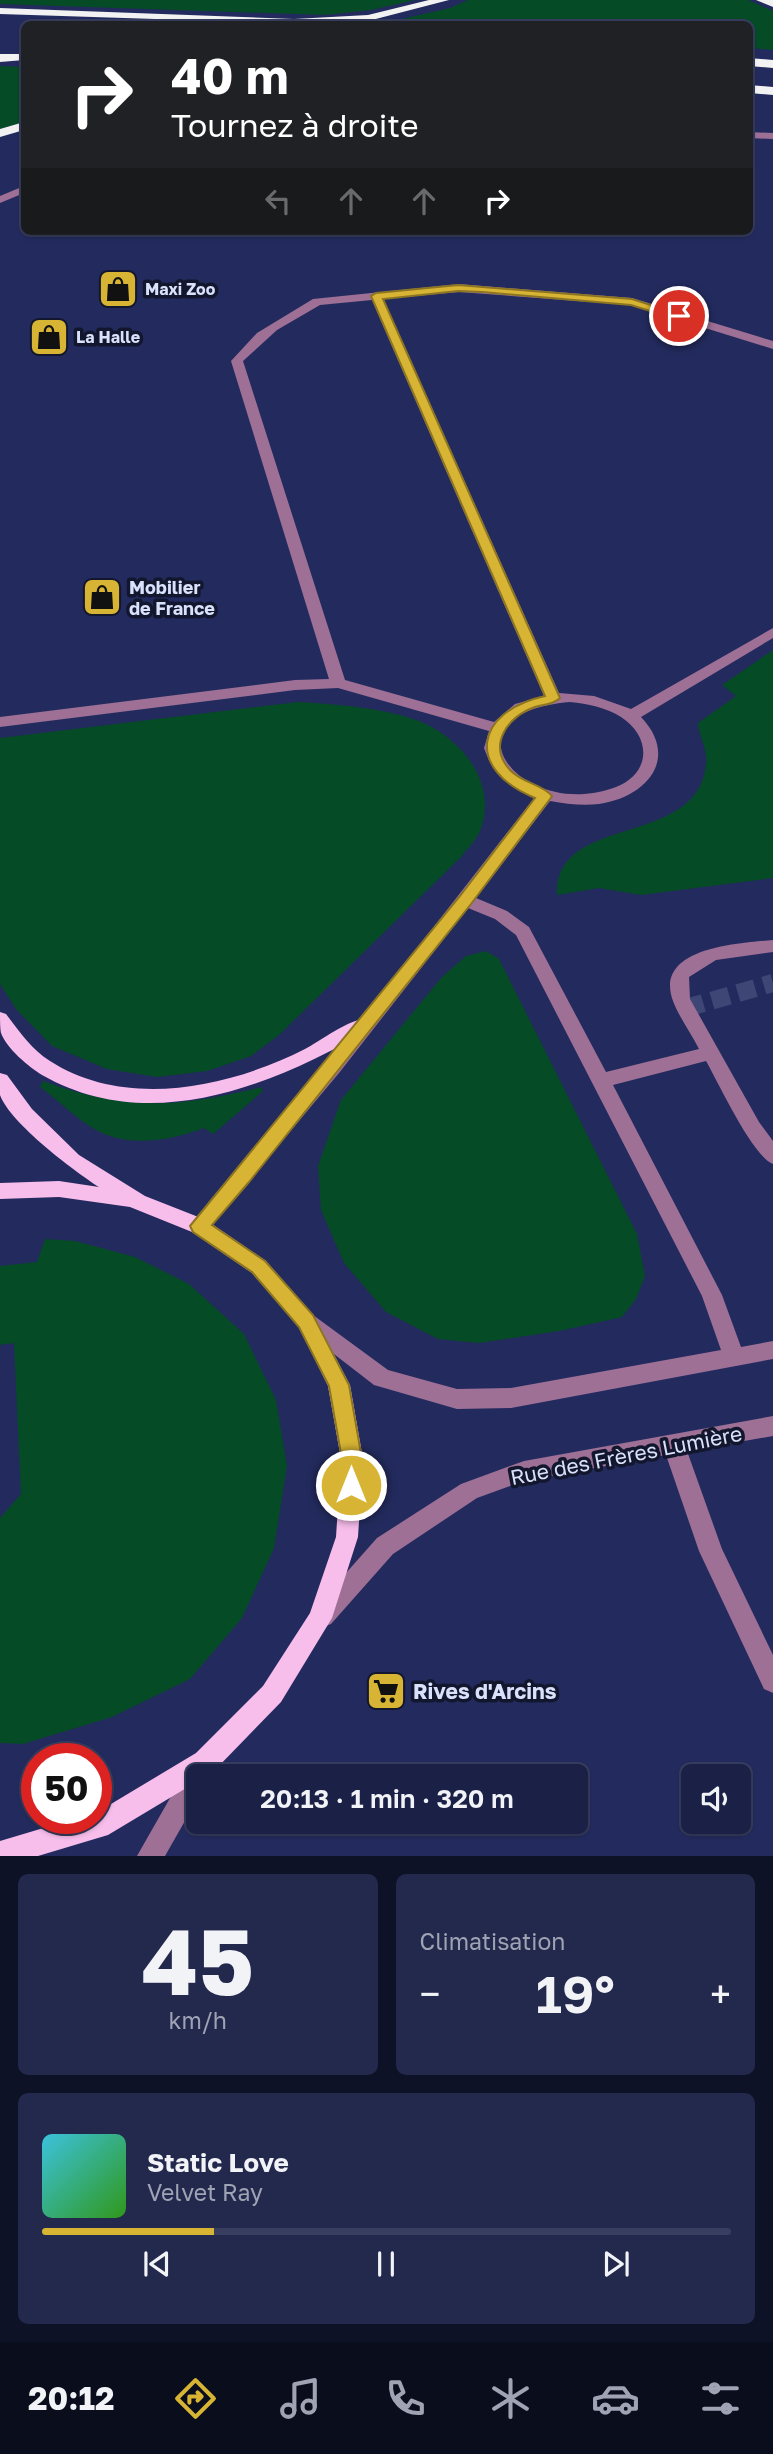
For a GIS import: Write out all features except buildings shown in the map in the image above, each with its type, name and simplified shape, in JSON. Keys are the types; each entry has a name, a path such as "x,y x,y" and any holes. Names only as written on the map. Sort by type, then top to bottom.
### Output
{"highway":[{"path":"312,21 368,18 443,0"},
{"path":"762,0 773,4"},
{"path":"0,11 266,21"},
{"path":"0,22 21,23"},
{"path":"0,48 21,49"},
{"path":"0,58 21,58"},
{"path":"753,62 773,64"},
{"path":"753,89 773,91"},
{"path":"0,133 21,127"}],"main road":[{"path":"0,1019 13,1038 43,1066 77,1082 104,1089 150,1094 194,1093 245,1081 291,1064 365,1024"},
{"path":"0,1080 25,1114 72,1160 138,1202 199,1226 259,1267 306,1321 339,1385 352,1459 347,1537 320,1618 272,1694 205,1762 108,1822 0,1854"},
{"path":"0,1191 60,1188 138,1202"}],"street":[{"path":"753,135 773,136"},
{"path":"0,200 21,190"},
{"path":"338,683 237,361 244,350 305,307 317,302 458,288 632,302 773,345"},
{"path":"376,296 553,698"},
{"path":"631,716 696,680 773,632"},
{"path":"0,722 295,684 338,683 497,728"},
{"path":"553,698 595,701 631,716 646,730 653,747 651,764 641,779 623,792 599,799 572,800 545,796 523,787 505,774 495,759 493,743 497,728 511,714 530,704 553,698"},
{"path":"199,1226 243,1177 545,796"},
{"path":"465,900 501,915 523,931 712,1296 734,1357"},
{"path":"773,946 719,953 693,961 680,975 681,999 752,1127 773,1156"},
{"path":"600,1081 711,1053"},
{"path":"306,1321 382,1378 457,1399 510,1398 773,1350"},
{"name":"Rue des Frères Lumière","path":"320,1618 385,1546 469,1491 524,1471 773,1426"},
{"path":"673,1444 711,1551 773,1681"},
{"path":"150,1856 205,1762"}],"green space":[{"path":"0,0 415,0 371,10 325,15 0,4"},
{"path":"468,0 748,0 773,11 773,50 753,48 753,21 393,21 450,8"},
{"path":"0,66 21,67 21,123 0,129"},
{"path":"773,650 773,878 641,895 599,888 557,895 562,869 578,851 601,839 655,821 679,809 697,791 706,764 698,723 736,696 722,685"},
{"path":"298,702 343,705 391,713 419,721 449,739 472,764 484,796 485,813 474,841 461,857 279,1035 251,1056 207,1071 157,1077 107,1069 52,1046 16,1009 0,984 0,738"},
{"path":"486,951 499,959 637,1234 645,1276 636,1299 622,1317 559,1331 479,1343 438,1339 386,1312 344,1263 321,1210 318,1166 341,1100 441,978 466,956"},
{"path":"43,1081 100,1098 126,1102 177,1102 262,1087 262,1092 213,1134 204,1128 175,1137 145,1141 115,1138 101,1133 40,1087"},
{"path":"45,1239 75,1241 135,1257 189,1284 244,1334 276,1400 287,1466 274,1548 242,1618 190,1679 112,1717 26,1743 0,1743 0,1518 21,1494 14,1343 0,1345 0,1266 37,1262"}],"tunnel":[{"path":"686,1008 773,983"}],"place":[{"name":"Maxi Zoo","path":"118,289"},
{"name":"La Halle","path":"49,337"},
{"name":"Mobilier de France","path":"102,597"},
{"name":"Rives d'Arcins","path":"386,1691"}],"route":[{"path":"351,1485 352,1459 339,1385 306,1321 259,1267 199,1226 243,1177 545,796 523,787 505,774 495,759 493,743 497,728 511,714 530,704 553,698 376,296 458,288 482,289 632,302 679,316"}]}
